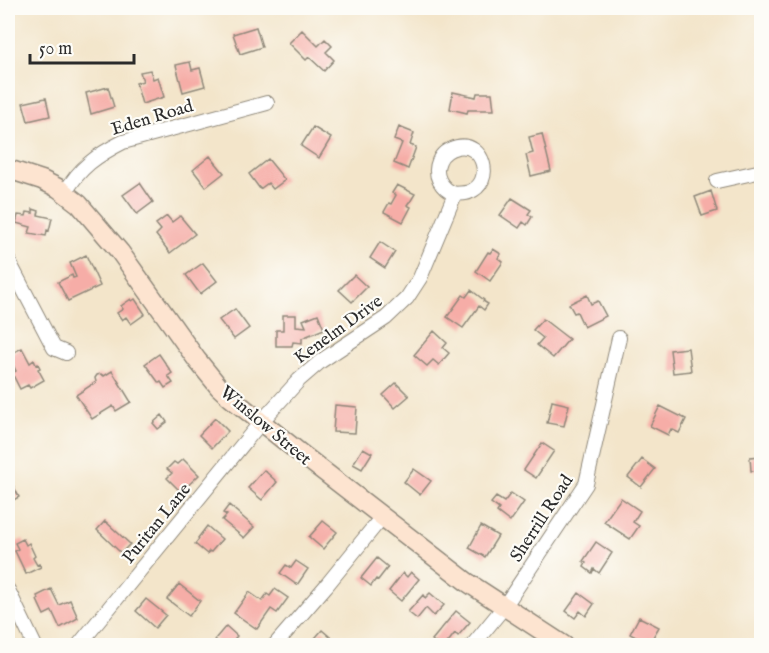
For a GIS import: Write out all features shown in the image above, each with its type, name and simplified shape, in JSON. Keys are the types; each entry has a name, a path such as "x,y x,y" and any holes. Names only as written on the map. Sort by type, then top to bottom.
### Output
{"street":[{"name":"Eden Road","path":"64,194 72,181 92,160 123,142 267,103"},
{"name":"Winslow Street","path":"8,169 42,180 79,204 120,252 219,387 467,582 565,645"},
{"path":"717,181 762,171"},
{"name":"Kenelm Drive","path":"261,422 309,370 386,318 407,298 420,278 455,194"},
{"path":"8,260 54,348 66,353"},
{"name":"Sherrill Road","path":"472,645 504,607 586,484 619,338"},
{"name":"Puritan Lane","path":"78,645 261,422"},
{"path":"274,645 382,517"},
{"path":"8,590 35,645"}],"building":[{"path":"256,27 262,47 240,54 233,34"},
{"path":"302,30 318,46 325,39 332,46 326,52 334,60 324,71 309,57 306,60 289,43"},
{"path":"190,62 192,70 200,68 205,86 183,92 176,65"},
{"path":"150,70 153,79 158,77 164,97 142,104 136,83 143,81 140,72"},
{"path":"108,87 114,107 91,114 86,93"},
{"path":"453,92 476,97 477,93 492,93 494,110 468,110 467,113 450,109"},
{"path":"46,98 50,116 28,121 23,103"},
{"path":"313,127 331,138 319,158 301,146"},
{"path":"399,127 414,133 410,145 416,147 408,169 394,163 402,143 394,140"},
{"path":"542,134 551,171 531,176 526,155 533,153 529,137"},
{"path":"210,156 224,173 206,187 193,170"},
{"path":"268,159 285,180 273,189 268,183 260,189 249,174"},
{"path":"140,183 153,202 137,214 123,195"},
{"path":"397,185 415,194 407,205 411,207 403,222 384,212 396,195 392,193"},
{"path":"711,191 717,211 702,216 695,197"},
{"path":"512,198 531,210 528,214 532,217 527,225 523,222 519,228 500,215"},
{"path":"33,209 39,211 38,215 52,218 46,236 29,233 31,227 16,223 18,215 26,216 27,212 33,213"},
{"path":"167,216 172,222 180,216 195,234 170,253 156,235 161,230 156,224"},
{"path":"380,242 395,252 385,268 370,258"},
{"path":"493,249 501,254 498,258 503,262 490,281 476,271 488,252 490,253"},
{"path":"86,255 100,286 68,301 58,282 72,275 73,278 76,277 70,263"},
{"path":"203,263 217,281 200,294 186,275"},
{"path":"354,275 367,287 352,302 339,290"},
{"path":"471,290 488,304 484,310 479,306 463,328 447,317 463,295 466,297"},
{"path":"587,295 591,304 598,301 606,316 584,327 577,312 574,313 569,304"},
{"path":"131,299 132,301 135,299 145,314 131,324 126,317 122,320 117,313 123,309 121,306"},
{"path":"235,309 249,328 234,339 219,320"},
{"path":"318,314 324,329 302,338 302,343 293,342 292,346 276,346 276,330 283,330 283,315 296,315 296,326 306,327 303,320"},
{"path":"543,319 569,339 553,358 537,345 543,338 533,330"},
{"path":"434,331 447,343 443,348 449,353 439,365 433,360 427,366 414,355"},
{"path":"22,348 30,363 34,360 36,365 38,364 44,380 30,388 28,385 20,389 12,373 16,371 8,355"},
{"path":"688,348 691,371 673,373 670,350"},
{"path":"159,354 172,373 168,376 173,383 165,388 145,364"},
{"path":"112,371 131,402 116,411 113,406 92,419 76,395 96,382 97,375 104,376"},
{"path":"396,383 409,396 395,408 383,395"},
{"path":"552,401 569,405 564,426 547,423"},
{"path":"335,405 357,407 355,433 333,432"},
{"path":"660,406 686,419 679,433 671,429 668,435 650,426"},
{"path":"162,415 167,422 158,429 153,423"},
{"path":"215,418 228,431 212,448 199,435"},
{"path":"542,443 554,451 536,478 524,470"},
{"path":"363,448 372,453 362,469 353,464"},
{"path":"762,456 762,470 751,471 750,457"},
{"path":"183,459 199,475 181,492 167,478 172,473 167,469 174,462 177,464"},
{"path":"642,459 655,469 641,487 628,477"},
{"path":"414,469 431,481 420,495 404,482"},
{"path":"264,470 277,482 262,500 248,488"},
{"path":"13,485 19,497 8,503 8,487"},
{"path":"511,493 524,502 510,522 497,512 499,509 491,503 496,497 504,502"},
{"path":"621,498 640,511 633,522 639,526 630,539 604,522"},
{"path":"229,505 254,527 244,538 222,520 227,515 223,513"},
{"path":"105,521 130,544 121,553 97,530"},
{"path":"323,521 337,532 323,549 309,537"},
{"path":"207,526 222,539 207,554 195,544"},
{"path":"481,526 498,536 485,557 469,548"},
{"path":"23,539 26,545 29,543 35,556 33,558 41,567 26,574 15,551 18,549 15,543"},
{"path":"596,542 612,553 599,573 594,569 592,573 584,567 586,563 583,561"},
{"path":"377,558 388,567 371,586 361,578"},
{"path":"296,561 308,569 297,585 280,573 286,565 291,568"},
{"path":"411,572 419,579 401,601 389,591 403,573 407,577"},
{"path":"179,584 200,601 189,616 167,599"},
{"path":"51,589 59,605 70,600 78,618 60,628 52,611 44,615 37,600 39,599 37,596"},
{"path":"275,589 288,598 277,613 271,609 257,629 234,613 249,592 262,601"},
{"path":"430,593 444,605 434,616 426,608 417,619 408,612 423,595 425,598"},
{"path":"579,593 594,604 586,616 580,611 575,618 566,611"},
{"path":"146,599 166,615 155,628 136,611"},
{"path":"456,611 470,622 458,636 455,633 445,646 439,646 432,640"},
{"path":"639,617 659,627 649,644 630,634"},
{"path":"226,626 237,636 235,638 243,644 242,646 221,646 215,639"},
{"path":"322,630 337,643 335,646 312,646 310,644"}]}
